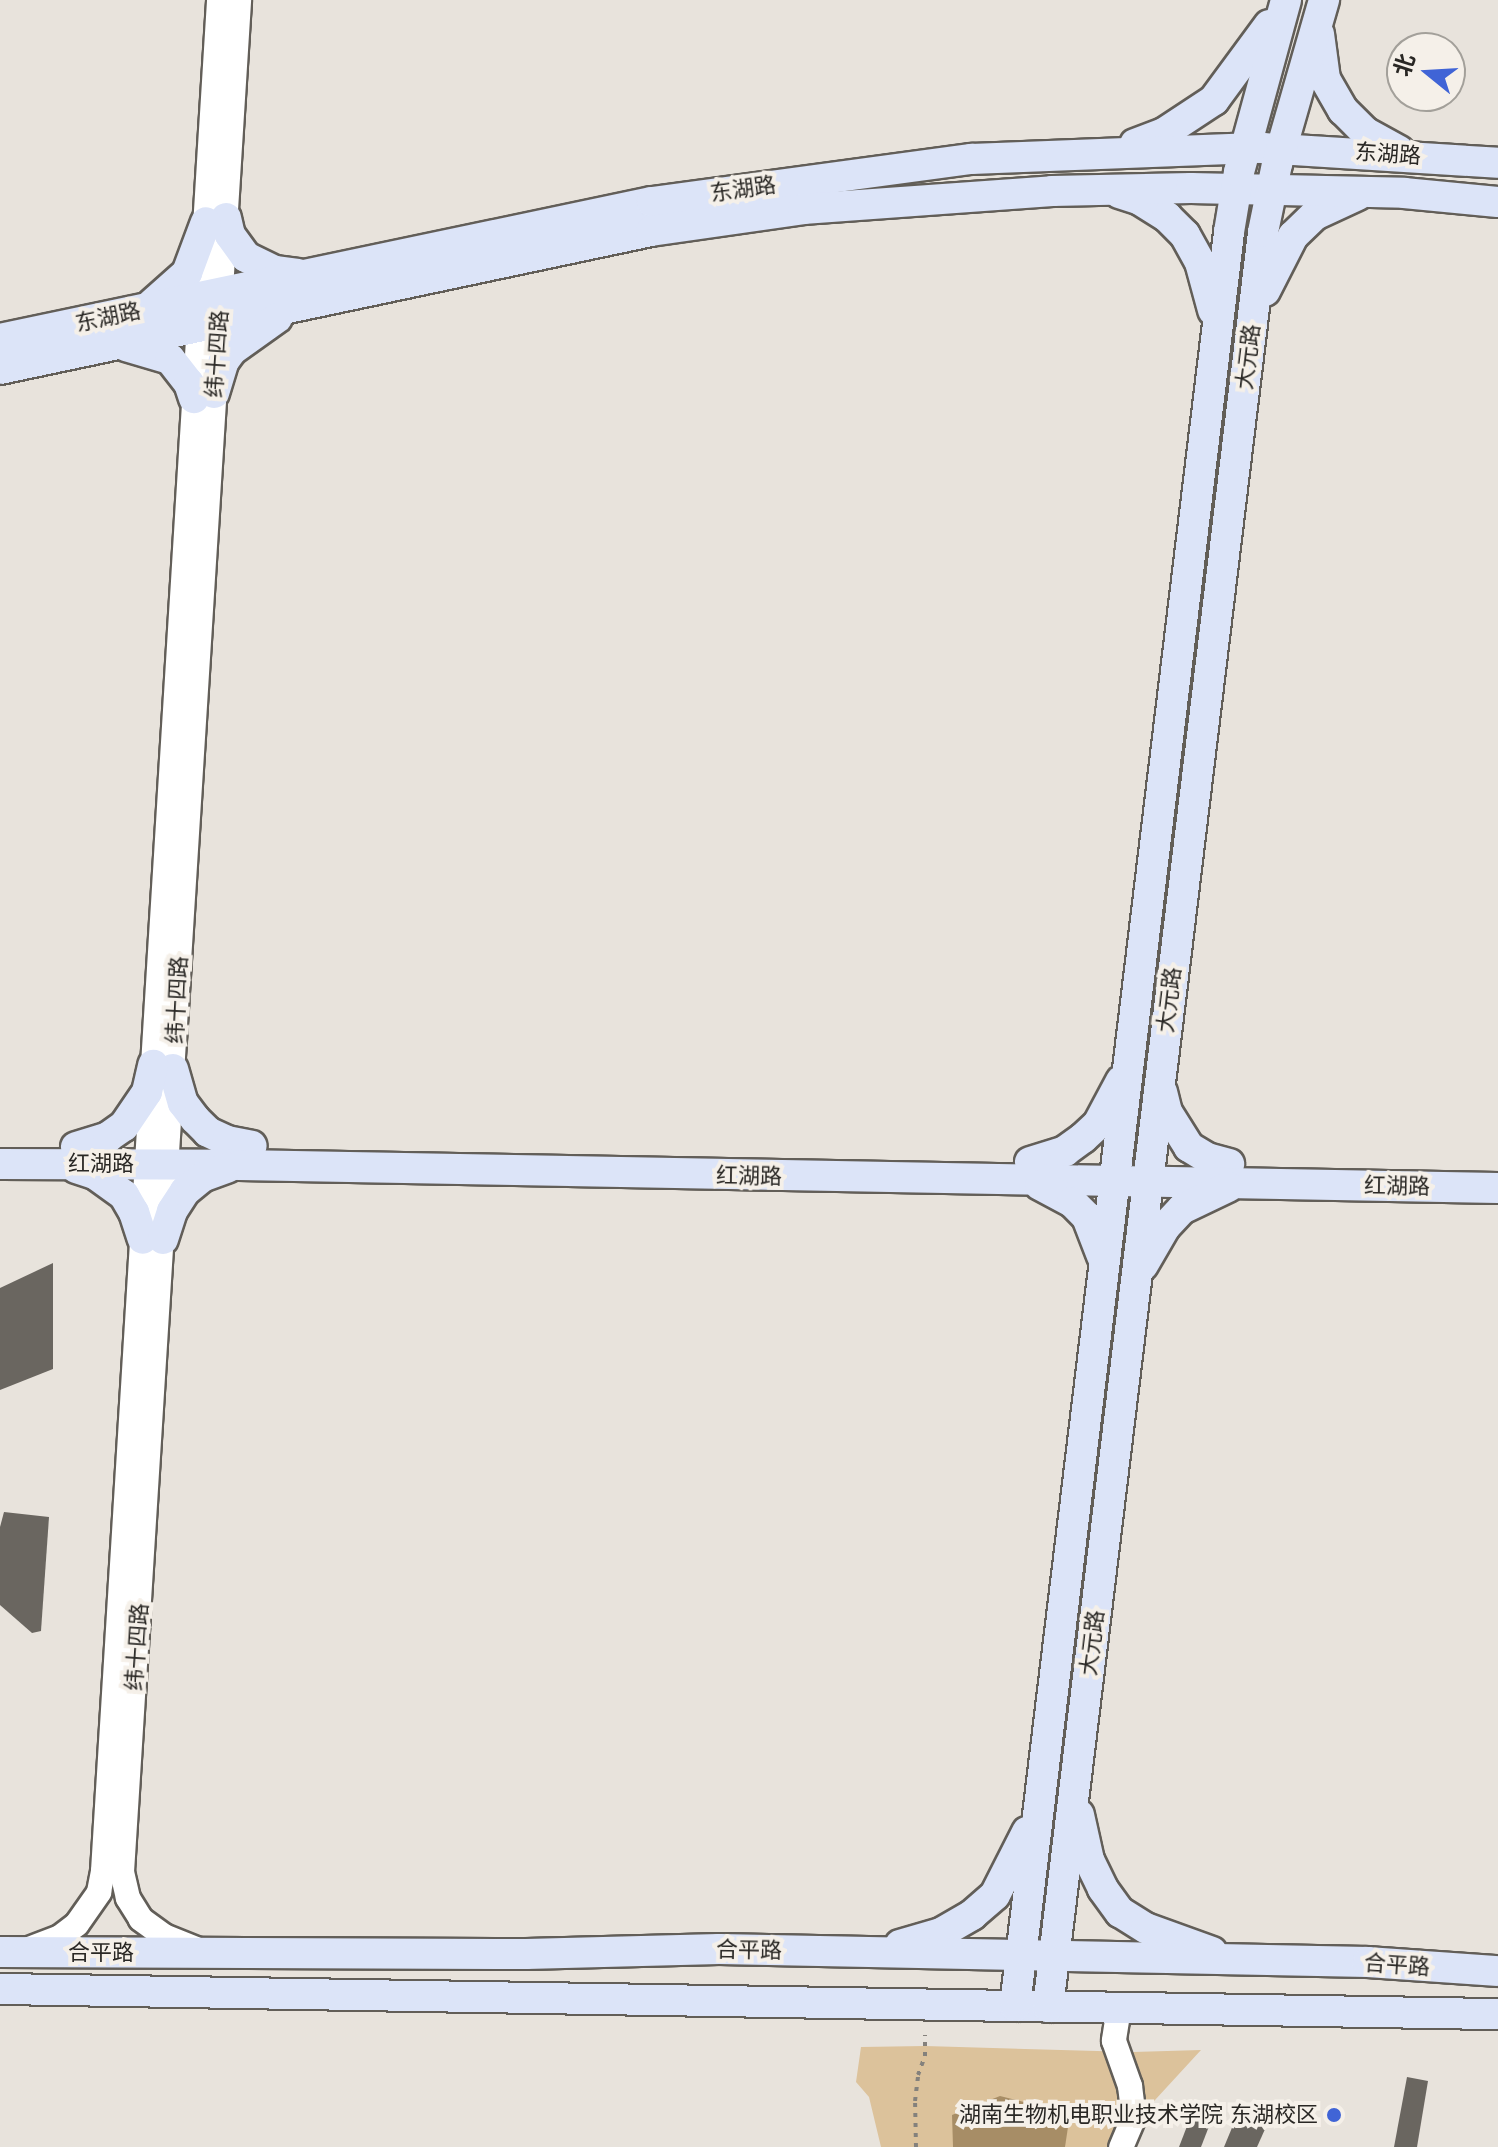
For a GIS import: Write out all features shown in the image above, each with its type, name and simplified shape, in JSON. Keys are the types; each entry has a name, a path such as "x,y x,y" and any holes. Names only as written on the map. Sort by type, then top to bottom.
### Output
{"main road":[{"path":"1109,152 1164,133 1214,100 1240,69 1286,0"},
{"name":"大元路","path":"1015,2006 1236,188 1244,148 1286,0"},
{"path":"1322,8 1319,51 1325,79 1343,110 1365,132 1425,160 1415,171 1417,186 1430,195"},
{"name":"大元路","path":"1048,2007 1250,334 1272,189 1322,8"},
{"name":"东湖路","path":"0,339 652,202 971,159 1282,148 1498,163"},
{"path":"1109,152 1118,157 1123,166 1117,185 1109,190"},
{"name":"东湖路","path":"0,369 651,231 818,208 1109,190 1236,188 1370,191 1498,202"},
{"path":"1109,190 1140,200 1167,217 1185,235 1200,262 1217,329"},
{"path":"1250,334 1263,295 1293,236 1315,215 1370,191"},
{"path":"144,309 177,285 187,273 216,220 246,257 275,271 312,274"},
{"path":"116,345 136,347 170,359 204,396 232,350 260,327 294,308"},
{"path":"1104,1270 1101,1250 1087,1217 1030,1172 1065,1151 1098,1124 1112,1101 1130,1057"},
{"path":"163,1067 195,1119 245,1156 202,1177 185,1191 153,1239 124,1195 111,1183 65,1156 108,1137 124,1126 163,1067"},
{"path":"1135,1286 1153,1245 1182,1209 1216,1191 1235,1174 1189,1147 1177,1132 1167,1112 1161,1069"},
{"name":"红湖路","path":"0,1146 65,1156"},
{"name":"红湖路","path":"0,1164 65,1156 245,1156 1116,1173 1235,1174 1498,1168"},
{"name":"红湖路","path":"1235,1174 1498,1188"},
{"path":"863,1953 941,1933 972,1915 995,1895 1025,1839 1041,1788"},
{"path":"1074,1790 1089,1860 1103,1889 1120,1912 1146,1928 1236,1960"},
{"name":"合平路","path":"10,1952 526,1954 719,1949 1368,1962 1498,1971"},
{"name":"合平路","path":"0,1989 1498,2014"}],"street":[{"name":"纬十四路","path":"216,220 219,0"},
{"name":"纬十四路","path":"210,1954 164,1936 141,1919 128,1898 122,1872 153,1239 204,396 216,220 239,0"},
{"name":"纬十四路","path":"10,1952 60,1937 77,1924 99,1892 153,1239"},
{"path":"1119,2008 1114,2041 1130,2086 1134,2117 1121,2147"}],"path":[{"path":"916,2147 915,2101 918,2075 925,2056 925,2035"}],"shaded area":[{"path":"861,2047 1133,2052 1201,2050 1144,2112 1131,2147 881,2147 869,2097 856,2082"},
{"path":"1000,2096 1056,2110 1068,2127 1065,2147 953,2147 952,2115"}],"building":[{"path":"53,1263 53,1369 0,1390 0,1288"},
{"path":"4,1512 49,1517 41,1631 32,1633 0,1605 0,1527"},
{"path":"1407,2077 1428,2081 1417,2147 1394,2147"},
{"path":"1241,2106 1270,2118 1257,2147 1224,2147"},
{"path":"1194,2108 1213,2116 1201,2147 1179,2147"}],"place":[{"name":"湖南生物机电职业技术学院 东湖校区","path":"1334,2115"}]}
